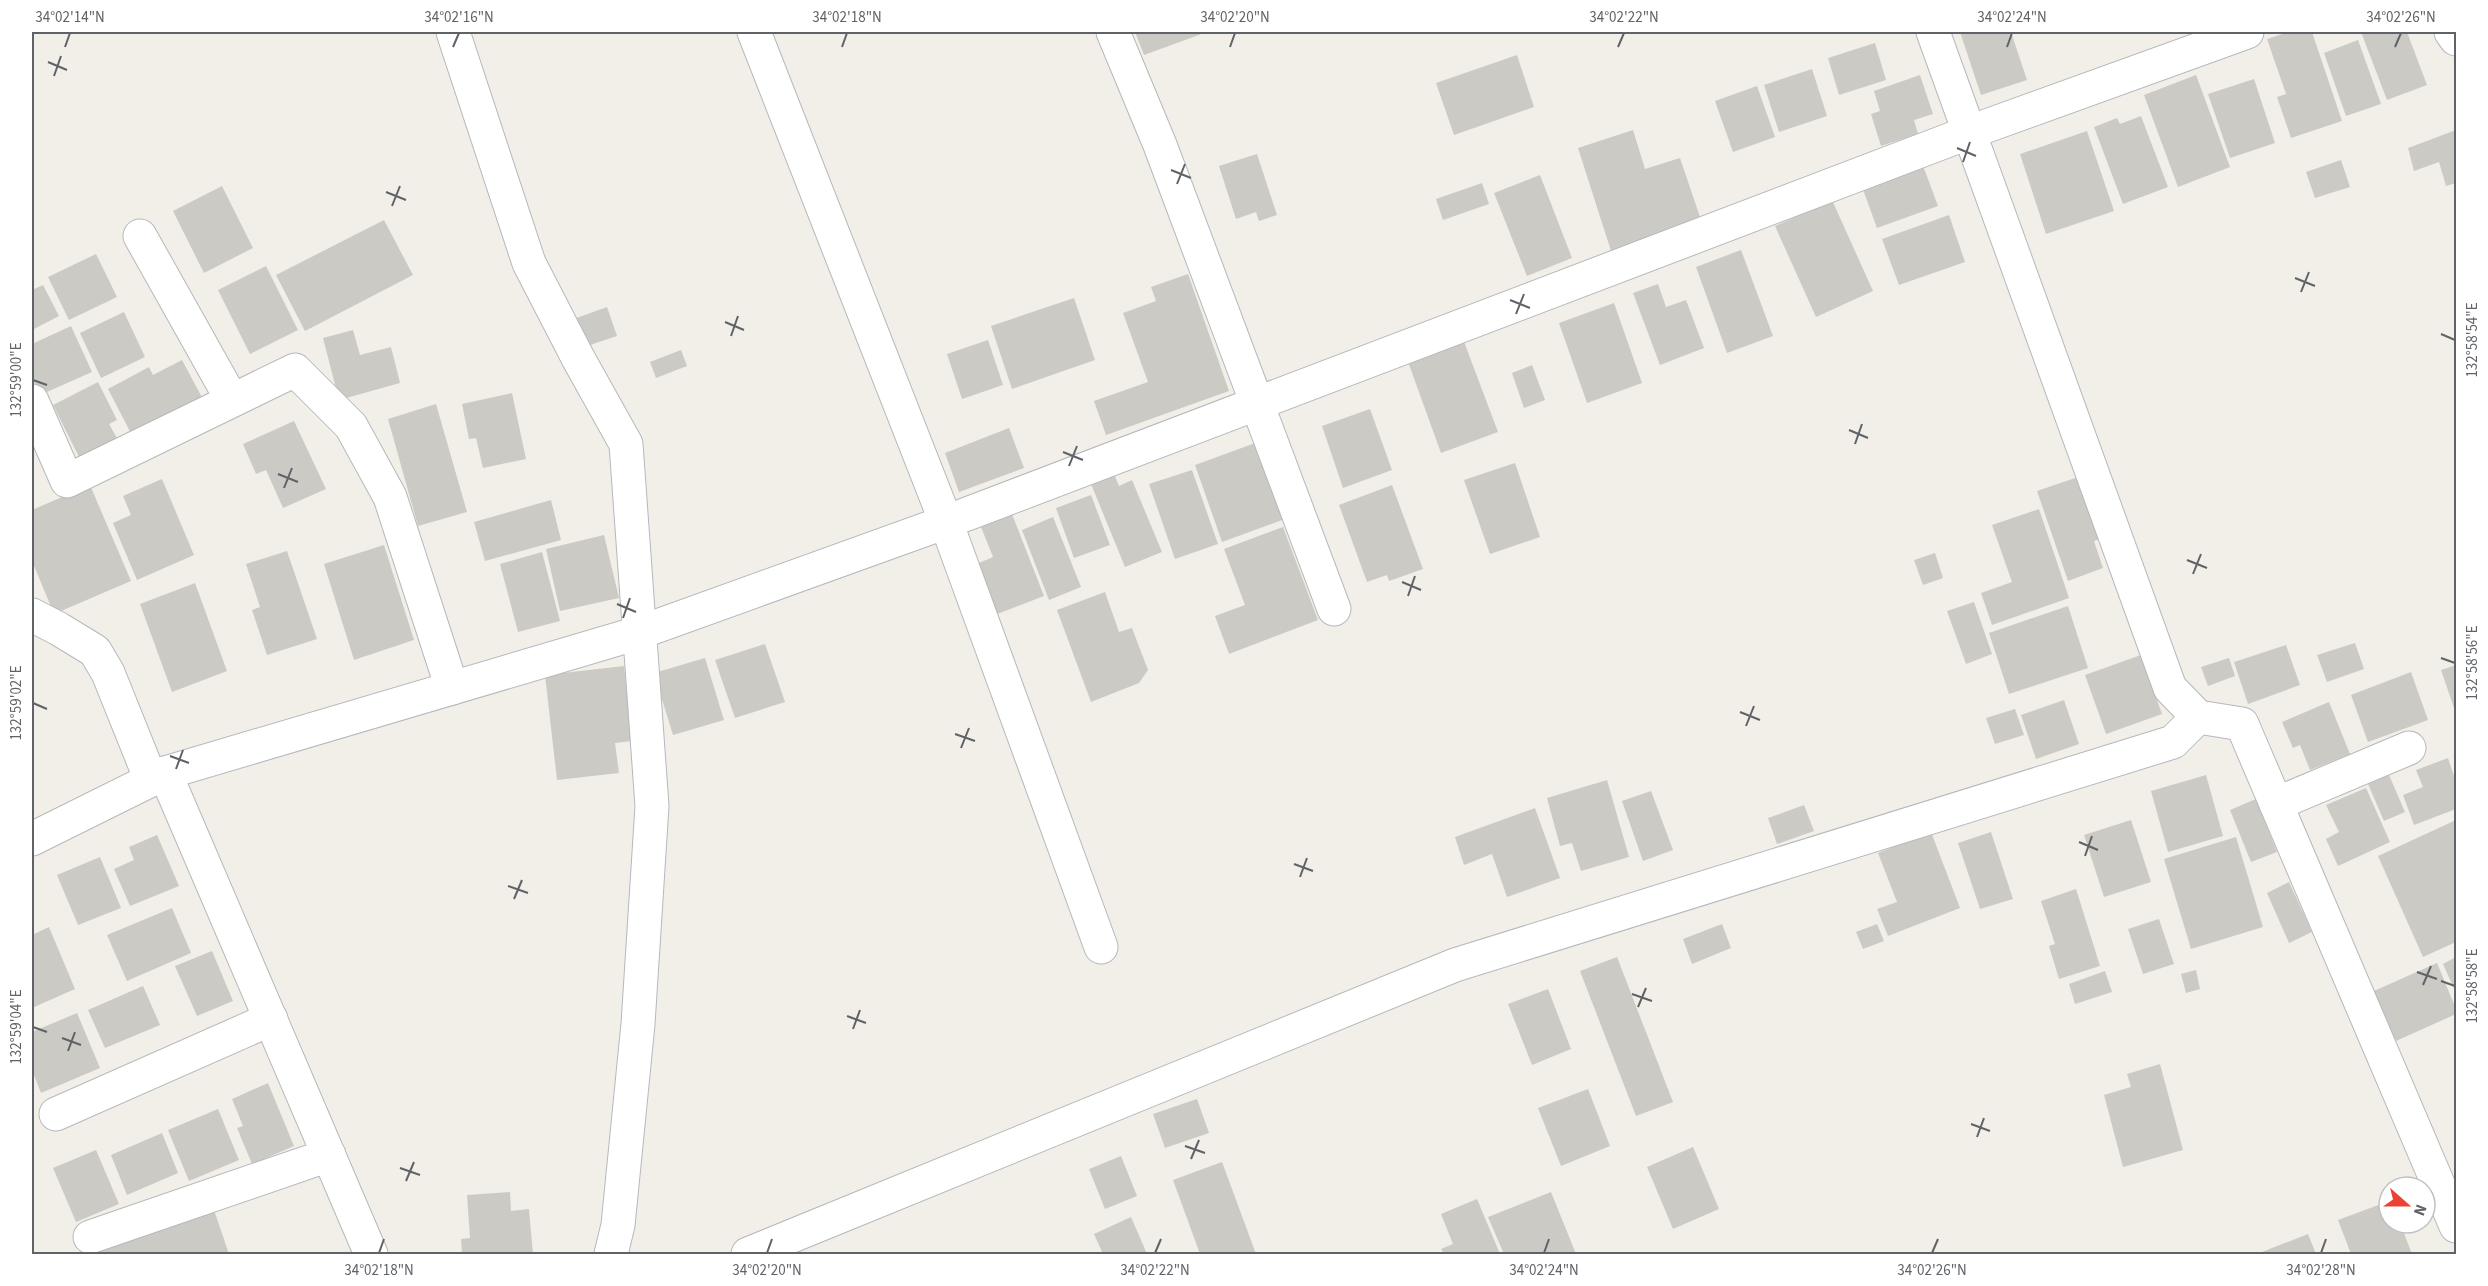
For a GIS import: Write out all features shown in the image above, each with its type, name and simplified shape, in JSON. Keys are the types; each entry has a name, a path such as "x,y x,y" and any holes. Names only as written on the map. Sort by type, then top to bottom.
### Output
{"street":[{"path":"453,32 529,263 626,444 652,806 638,1024 618,1225 611,1254"},
{"path":"754,32 946,522 1101,947"},
{"path":"1113,32 1160,145 1334,609"},
{"path":"1933,32 2170,688 2198,717 2242,724 2457,1226"},
{"path":"32,839 158,777 638,633 946,522 1970,132 2247,32"},
{"path":"2451,32 2457,39"},
{"path":"140,236 232,400"},
{"path":"32,401 67,481 295,370 351,426 390,497 452,688"},
{"path":"32,615 95,651 108,673 270,1019 371,1254"},
{"path":"748,1254 1455,965 2173,742 2198,717"},
{"path":"2276,804 2409,748"},
{"path":"56,1114 270,1019"},
{"path":"90,1236 329,1155"}],"building":[{"path":"1135,32 1207,32 1144,55"},
{"path":"1960,32 2011,32 2027,80 1981,95"},
{"path":"2289,32 2312,32 2342,121 2291,138 2277,97 2286,94 2267,39"},
{"path":"2361,32 2407,32 2427,85 2387,100"},
{"path":"2358,40 2381,104 2346,116 2324,53"},
{"path":"1875,43 1886,80 1839,95 1828,58"},
{"path":"1517,55 1534,107 1454,135 1436,83"},
{"path":"1812,69 1827,116 1779,132 1764,85"},
{"path":"1920,75 1933,114 1914,120 1918,134 1881,146 1871,114 1880,111 1874,91"},
{"path":"2196,75 2230,167 2178,187 2144,95"},
{"path":"2254,79 2275,143 2230,158 2208,94"},
{"path":"1757,86 1775,137 1733,152 1715,101"},
{"path":"2141,116 2168,187 2123,204 2094,127 2117,118 2120,124"},
{"path":"1633,130 1645,169 1680,158 1701,220 1611,251 1578,148"},
{"path":"2456,130 2456,183 2446,186 2439,162 2414,171 2408,148"},
{"path":"2087,131 2114,211 2046,234 2020,154"},
{"path":"1257,154 1277,215 1259,221 1256,212 1236,219 1219,166"},
{"path":"2341,160 2350,187 2315,198 2306,172"},
{"path":"1922,163 1938,206 1877,228 1861,184"},
{"path":"1540,175 1572,258 1527,276 1494,193"},
{"path":"1482,183 1489,204 1443,220 1436,199"},
{"path":"222,186 253,248 204,273 173,211"},
{"path":"1832,200 1873,291 1816,317 1775,226"},
{"path":"1949,215 1965,262 1899,285 1882,239"},
{"path":"384,220 413,275 305,331 276,275"},
{"path":"1741,250 1773,336 1727,353 1696,267"},
{"path":"96,254 117,297 69,320 48,277"},
{"path":"266,266 298,330 250,354 218,290"},
{"path":"1188,274 1229,391 1106,435 1094,401 1148,382 1123,313 1156,301 1151,287"},
{"path":"1658,284 1666,307 1686,300 1704,348 1660,365 1633,293"},
{"path":"43,285 59,316 32,330 32,290"},
{"path":"1074,298 1095,360 1012,389 991,326"},
{"path":"1614,303 1642,383 1587,403 1559,323"},
{"path":"607,307 617,336 581,348 571,320"},
{"path":"124,312 145,357 101,378 80,333"},
{"path":"71,326 92,372 40,395 32,377 32,344"},
{"path":"353,330 360,355 391,347 400,383 339,400 323,338"},
{"path":"1463,339 1498,432 1441,453 1407,359"},
{"path":"988,340 1003,385 962,399 947,354"},
{"path":"681,350 687,366 656,378 650,362"},
{"path":"182,360 205,403 135,441 108,389 149,367 153,375"},
{"path":"1532,365 1545,400 1524,408 1512,373"},
{"path":"98,382 117,420 109,424 117,438 79,457 53,405"},
{"path":"512,393 526,459 483,468 476,438 469,439 462,404"},
{"path":"436,404 467,512 418,526 388,419"},
{"path":"1370,409 1392,470 1343,488 1322,426"},
{"path":"294,421 326,489 283,508 266,470 256,474 243,444"},
{"path":"1009,428 1024,468 959,492 945,453"},
{"path":"1258,442 1285,519 1222,542 1195,465"},
{"path":"1515,463 1540,537 1490,554 1464,480"},
{"path":"1112,469 1119,486 1132,480 1162,552 1125,567 1089,479"},
{"path":"1192,470 1218,544 1175,559 1149,484"},
{"path":"2078,477 2100,539 2094,541 2103,568 2068,581 2037,491"},
{"path":"162,479 194,555 137,580 113,523 131,515 123,496"},
{"path":"90,485 131,581 54,614 32,561 32,542 34,541 32,510"},
{"path":"1392,485 1423,569 1389,581 1387,575 1367,582 1339,505"},
{"path":"1091,495 1110,545 1074,558 1056,508"},
{"path":"551,500 561,540 485,561 474,522"},
{"path":"1010,509 1044,596 992,616 972,566 993,557 979,522"},
{"path":"2039,509 2069,598 1992,625 1981,593 2012,582 1992,525"},
{"path":"1053,517 1081,587 1049,600 1022,530"},
{"path":"1283,527 1318,620 1229,654 1215,616 1245,605 1224,549"},
{"path":"604,535 619,598 560,611 546,549"},
{"path":"384,545 414,640 354,660 324,564"},
{"path":"287,551 317,639 267,655 252,610 260,607 246,564"},
{"path":"542,552 560,621 518,632 500,564"},
{"path":"1935,553 1943,578 1923,585 1914,560"},
{"path":"195,583 227,671 172,692 140,604"},
{"path":"1105,592 1119,632 1132,628 1148,670 1139,683 1091,702 1057,610"},
{"path":"1974,602 1992,654 1966,664 1947,611"},
{"path":"2068,606 2088,668 2009,694 1989,633"},
{"path":"2355,643 2364,669 2327,682 2317,655"},
{"path":"765,644 785,702 735,718 715,660"},
{"path":"2286,645 2300,685 2248,704 2234,662"},
{"path":"2141,655 2162,714 2106,734 2085,675"},
{"path":"705,658 724,720 673,735 654,673"},
{"path":"2229,658 2235,676 2208,686 2201,667"},
{"path":"2456,665 2456,714 2441,670"},
{"path":"624,666 632,741 615,743 619,773 557,780 545,675"},
{"path":"2411,672 2428,720 2368,742 2351,695"},
{"path":"2064,700 2079,744 2036,759 2021,715"},
{"path":"2329,702 2350,754 2310,770 2300,745 2293,748 2282,722"},
{"path":"2015,709 2024,735 1995,744 1986,718"},
{"path":"2448,758 2456,782 2456,809 2414,825 2403,795 2423,787 2416,770"},
{"path":"2206,775 2223,836 2168,852 2151,791"},
{"path":"2389,775 2405,812 2384,821 2368,784"},
{"path":"1607,780 1629,857 1581,871 1572,843 1560,846 1547,798"},
{"path":"2366,788 2390,842 2338,866 2326,839 2339,832 2326,805"},
{"path":"1651,791 1673,850 1643,861 1622,801"},
{"path":"2256,799 2277,852 2251,862 2230,810"},
{"path":"1804,805 1814,831 1777,844 1768,818"},
{"path":"1535,808 1560,878 1507,897 1492,854 1464,865 1455,837"},
{"path":"2131,820 2151,882 2104,897 2084,835"},
{"path":"2456,820 2456,942 2423,957 2378,856"},
{"path":"1931,832 1960,908 1888,936 1877,909 1897,902 1878,853"},
{"path":"1991,832 2013,899 1980,909 1958,843"},
{"path":"157,835 179,886 130,906 114,869 134,860 129,847"},
{"path":"2236,837 2263,927 2191,949 2164,859"},
{"path":"100,857 121,908 78,925 57,875"},
{"path":"2289,882 2312,932 2289,943 2267,893"},
{"path":"2076,889 2100,966 2059,979 2049,946 2055,944 2041,901"},
{"path":"172,908 191,953 127,981 107,935"},
{"path":"2159,919 2174,964 2143,974 2128,929"},
{"path":"1722,924 1731,948 1692,964 1683,939"},
{"path":"1877,924 1884,941 1863,949 1856,932"},
{"path":"49,927 75,989 32,1008 32,935"},
{"path":"212,951 233,1001 197,1016 175,966"},
{"path":"1617,957 1673,1102 1636,1116 1580,971"},
{"path":"2456,957 2456,993 2443,964"},
{"path":"2437,963 2456,1014 2396,1041 2374,991"},
{"path":"2196,970 2200,989 2186,993 2181,974"},
{"path":"2105,971 2112,992 2075,1004 2069,984"},
{"path":"143,986 160,1025 105,1048 88,1010"},
{"path":"1548,989 1571,1049 1532,1065 1508,1004"},
{"path":"77,1013 100,1068 41,1093 32,1070 32,1032"},
{"path":"2160,1064 2183,1150 2123,1167 2104,1095 2131,1087 2127,1074"},
{"path":"268,1083 294,1146 252,1164 237,1128 243,1126 232,1099"},
{"path":"1588,1089 1610,1146 1561,1166 1538,1108"},
{"path":"1197,1099 1209,1133 1165,1148 1153,1114"},
{"path":"218,1109 239,1160 189,1181 168,1130"},
{"path":"162,1133 178,1173 127,1195 111,1155"},
{"path":"1693,1147 1719,1209 1673,1229 1647,1167"},
{"path":"96,1150 119,1204 76,1222 53,1168"},
{"path":"1121,1156 1137,1196 1105,1209 1089,1169"},
{"path":"1222,1162 1256,1254 1200,1254 1173,1180"},
{"path":"510,1192 511,1211 529,1209 533,1254 462,1254 461,1239 470,1238 467,1195"},
{"path":"1551,1192 1576,1254 1504,1254 1488,1217"},
{"path":"1477,1199 1500,1254 1444,1254 1441,1249 1453,1244 1441,1214"},
{"path":"2377,1205 2377,1235 2405,1235 2412,1254 2351,1254 2338,1220"},
{"path":"214,1210 229,1254 93,1254 93,1253"},
{"path":"1131,1217 1147,1254 1103,1254 1094,1234"},
{"path":"2308,1234 2316,1254 2257,1254"}]}
